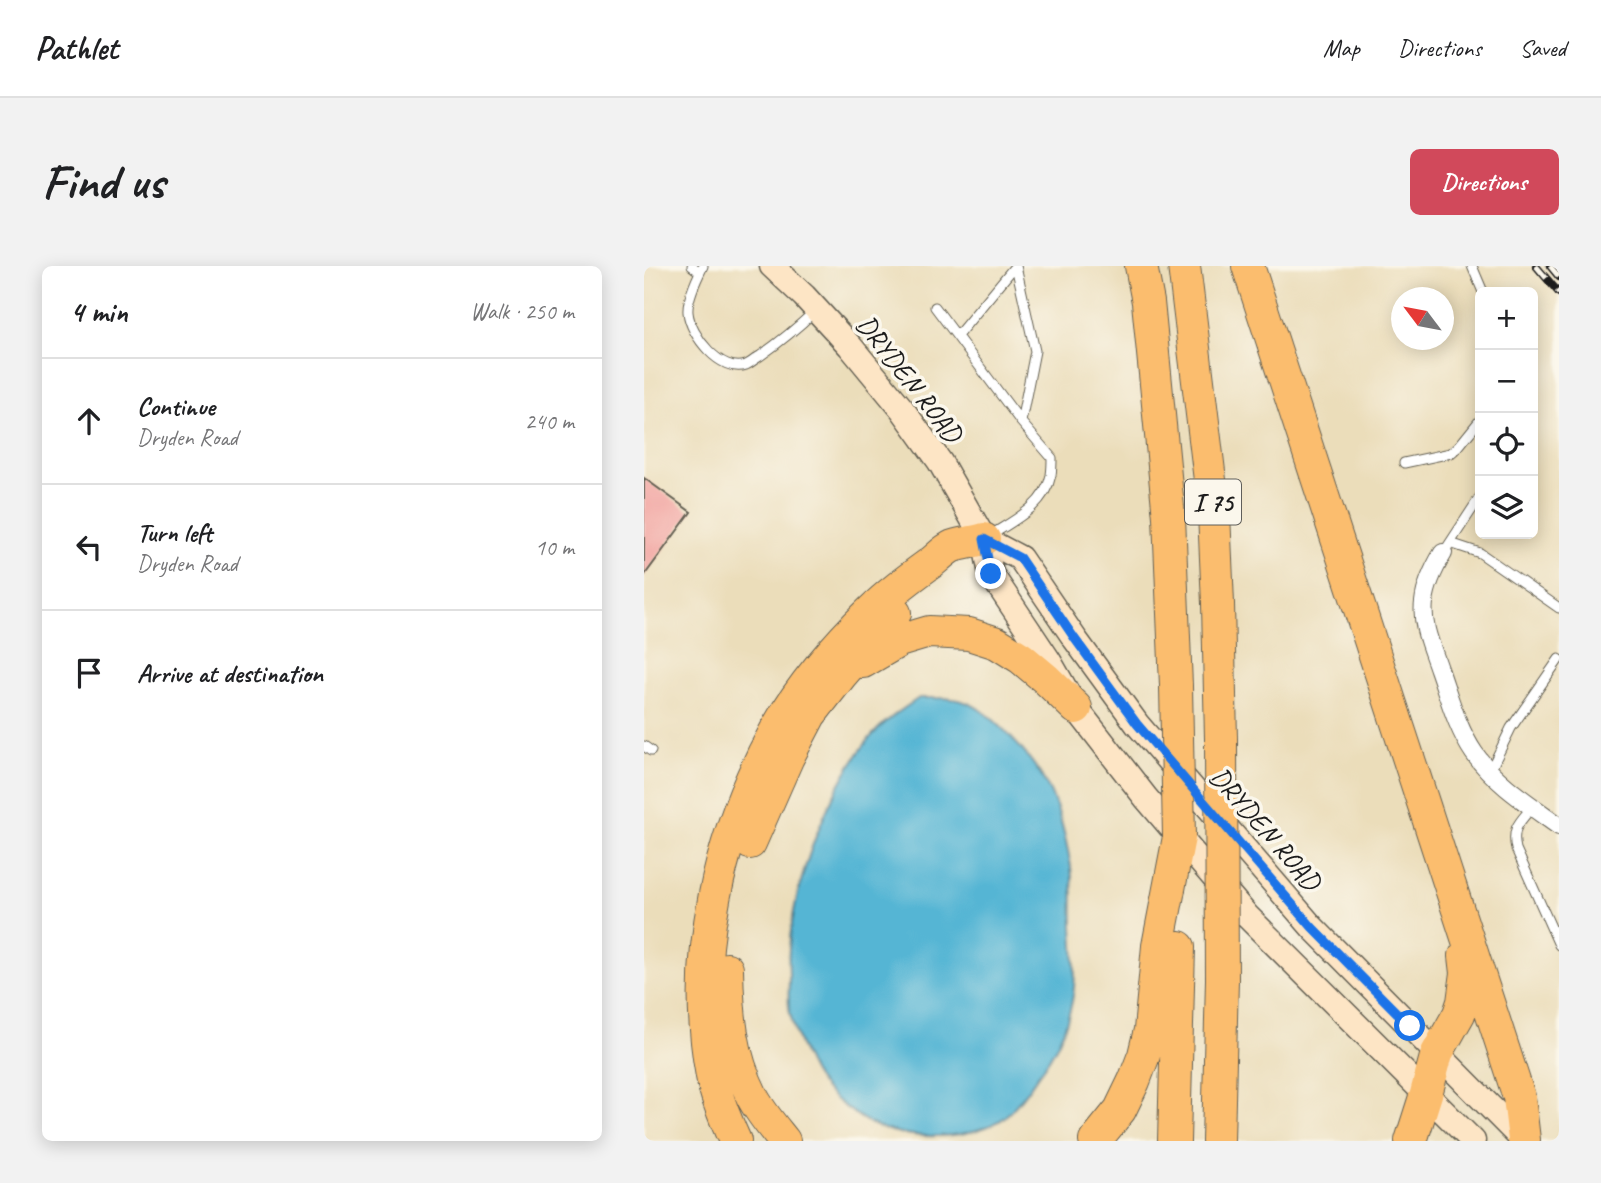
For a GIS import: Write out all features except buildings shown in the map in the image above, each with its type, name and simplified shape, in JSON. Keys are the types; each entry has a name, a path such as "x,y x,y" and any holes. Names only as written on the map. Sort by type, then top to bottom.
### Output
{"highway":[{"name":"I 75","path":"1141,266 1148,302 1169,517 1179,837 1172,920"},
{"name":"I 75","path":"1184,266 1214,513 1218,604 1222,978 1218,1141"},
{"path":"1248,266 1519,1097 1524,1140"},
{"path":"784,1141 753,1098 737,1061 728,1012 727,960 737,886 752,834 810,715 839,678 897,610 963,564 984,539"},
{"path":"735,1141 713,1078 707,1033 705,967 720,868 757,769 778,726 813,676 850,631 889,594 951,547 984,539"},
{"path":"839,678 899,641 929,632 970,634 996,643 1021,658 1076,708"},
{"path":"1411,1141 1437,1053 1463,1002 1467,973 1440,856"},
{"path":"1095,1141 1120,1110 1144,1055 1150,1030 1158,946 1172,920"},
{"path":"1172,920 1174,1141"}],"main road":[{"name":"DRYDEN ROAD","path":"772,266 850,346 940,462 984,539 991,574 1049,661 1076,708 1146,797 1247,916 1474,1141"},
{"name":"DRYDEN ROAD","path":"984,539 1020,558 1137,724 1312,927 1524,1140"}],"street":[{"path":"1446,548 1434,568 1423,604 1424,620 1453,710 1475,754 1490,771 1559,825"}],"lane":[{"path":"692,266 702,269 696,280 688,310 692,328 714,357 727,365 745,365 784,340 817,310"},
{"path":"957,336 1016,266"},
{"path":"1016,266 1035,351 1021,422"},
{"path":"1472,266 1481,287"},
{"path":"935,307 1021,422 1052,458 1051,475 1036,504 984,539"},
{"path":"1404,463 1451,453 1475,426"},
{"path":"1475,504 1446,548 1479,553 1559,608"},
{"path":"1490,771 1511,728 1559,659"},
{"path":"1533,806 1516,828 1513,837 1559,946"}],"water":[{"path":"919,698 965,702 987,715 1022,749 1055,802 1066,841 1072,885 1074,992 1067,1021 1054,1049 1021,1099 1001,1120 970,1132 936,1136 901,1133 869,1123 833,1097 821,1085 808,1063 789,1007 792,923 815,838 839,785 869,739 886,722"}],"railway":[{"path":"1536,266 1559,293"},
{"path":"1550,266 1559,277"}],"route":[{"path":"991,574 984,539 1020,558 1137,724 1312,927 1410,1026"}]}
